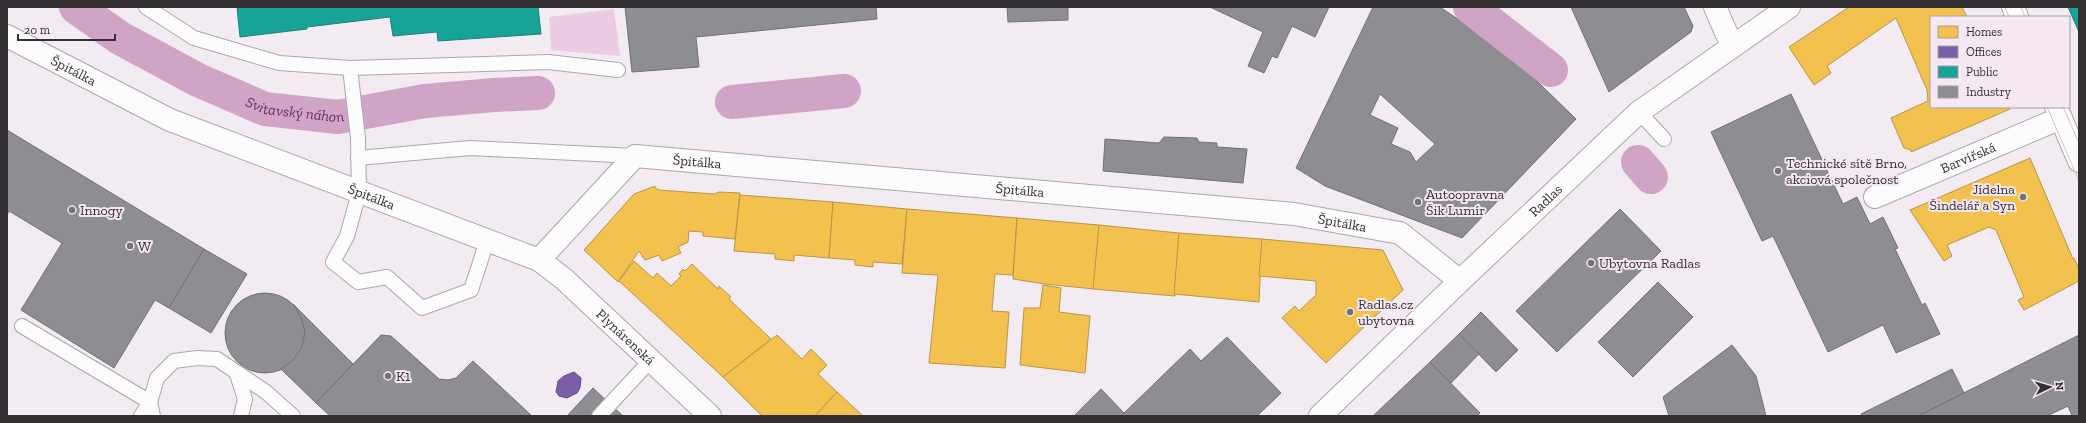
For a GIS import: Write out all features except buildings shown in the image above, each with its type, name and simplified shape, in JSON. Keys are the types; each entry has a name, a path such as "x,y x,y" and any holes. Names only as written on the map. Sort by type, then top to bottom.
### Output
{"street":[{"path":"1715,7 1732,46"},
{"name":"Radlas","path":"1320,416 1639,112 1789,7"},
{"path":"2013,7 2018,16"},
{"name":"Špitálka","path":"7,36 170,120 359,193 539,260"},
{"path":"2058,112 2079,161"},
{"name":"Barvířská","path":"1875,197 2058,112"},
{"path":"539,260 635,156"},
{"name":"Špitálka","path":"635,156 1294,214 1400,233 1460,281"},
{"name":"Plynárenská","path":"539,260 564,279 710,416"}],"lane":[{"path":"146,7 194,38 279,63 350,68 548,62 618,70"},
{"path":"350,68 358,138 359,193 347,236 333,262 358,282 387,277 422,308 471,290 487,241"},
{"path":"1639,112 1664,139"},
{"path":"358,158 470,148 635,156"},
{"path":"22,326 150,402 154,416"},
{"path":"141,416 150,402 157,378 174,361 196,358 217,359 237,374 266,392 293,416"},
{"path":"599,416 651,360"},
{"path":"237,374 245,399 241,416"}],"shaded area":[{"path":"614,9 620,56 551,50 549,17"}],"waterway":[{"name":"Svitavský náhon","path":"76,7 120,38 198,80 265,109 338,117 425,101 538,93"},
{"name":"Svitavský náhon","path":"1470,7 1551,70"},
{"name":"Svitavský náhon","path":"732,102 844,91"},
{"name":"Svitavský náhon","path":"1638,162 1651,177"}],"tram line":[{"path":"2005,7 2009,16"},
{"path":"2021,7 2025,16"},
{"path":"2047,108 2079,181"},
{"path":"2063,108 2079,143"}],"place":[{"name":"Technické sítě Brno, akciová společnost","path":"1778,171"},
{"name":"Jídelna Šindelář a Syn","path":"2023,197"},
{"name":"Autoopravna Šik Lumír","path":"1418,202"},
{"name":"Innogy","path":"72,210"},
{"name":"W","path":"130,246"},
{"name":"Ubytovna Radlas","path":"1591,263"},
{"name":"Radlas.cz ubytovna","path":"1350,312"},
{"name":"K1","path":"388,376"}]}
